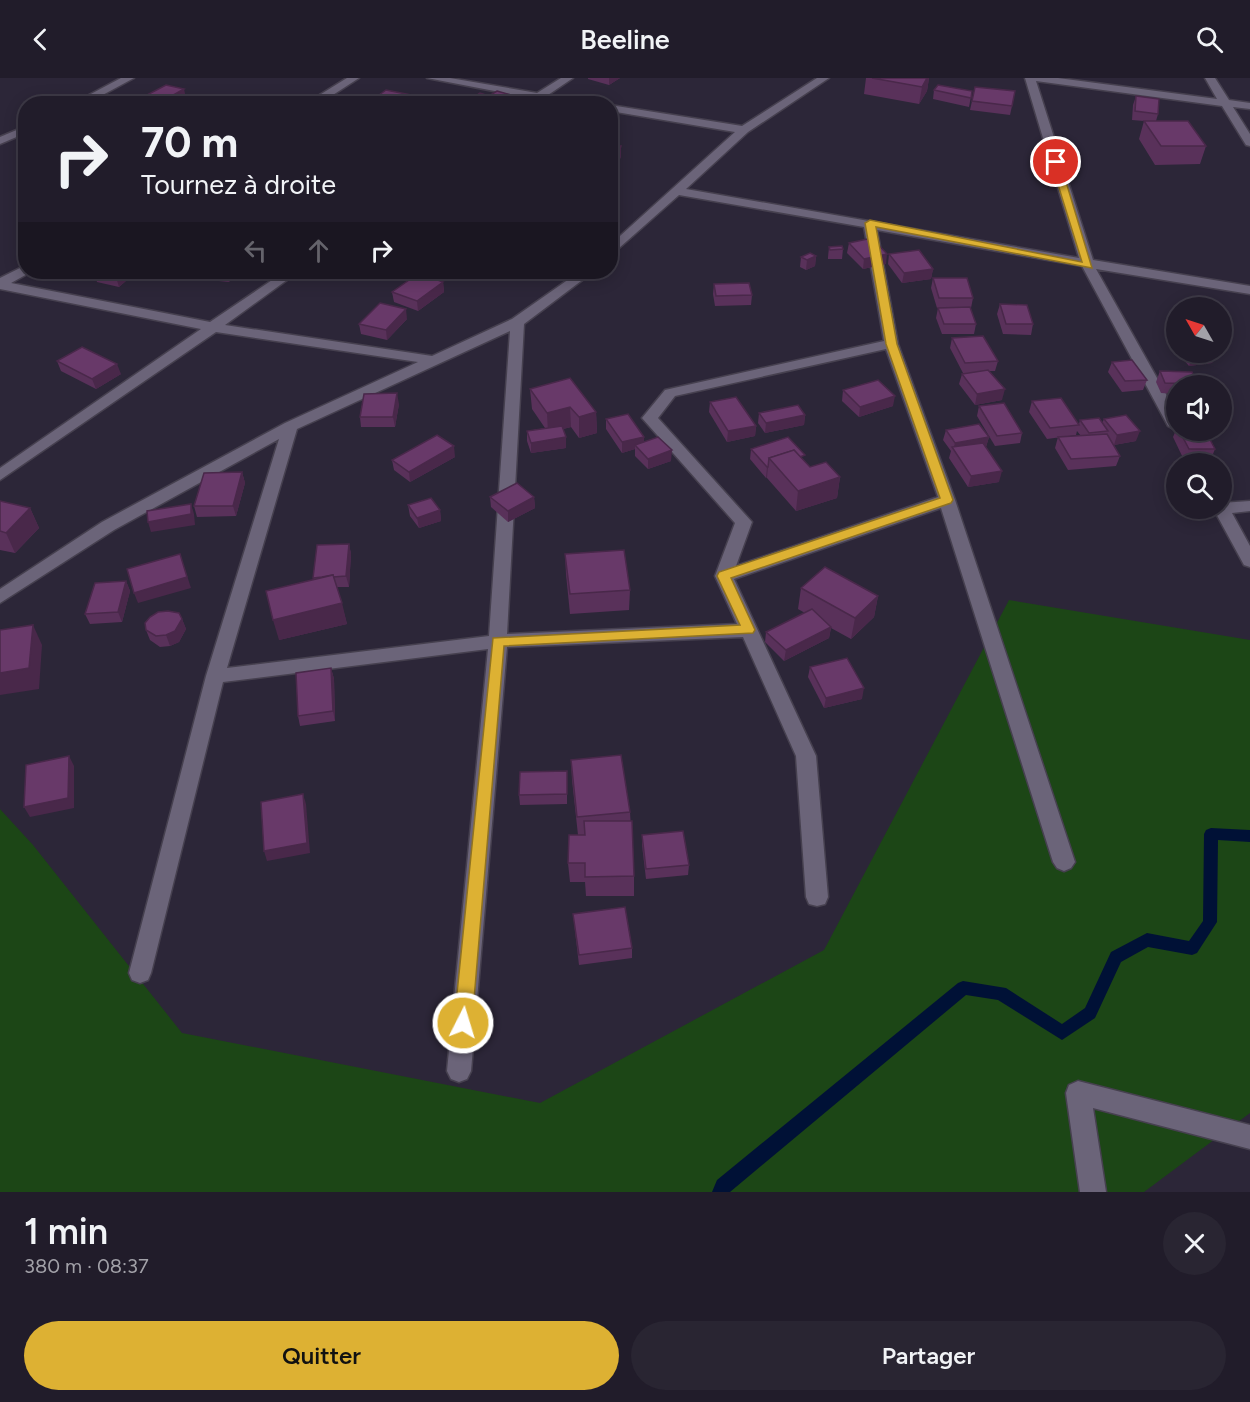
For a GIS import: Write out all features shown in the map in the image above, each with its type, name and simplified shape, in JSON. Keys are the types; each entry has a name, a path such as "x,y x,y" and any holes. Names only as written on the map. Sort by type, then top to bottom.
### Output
{"street":[{"path":"93,96 129,78"},
{"path":"324,96 354,78"},
{"path":"432,78 515,96"},
{"path":"539,96 568,78"},
{"path":"618,245 744,130 824,78"},
{"path":"1030,78 1088,266 1166,408"},
{"path":"1034,78 1250,106"},
{"path":"1210,78 1250,143"},
{"path":"618,109 744,130"},
{"path":"0,141 18,133"},
{"path":"676,191 870,223 1088,266 1250,290"},
{"path":"870,223 891,344 947,500 1064,862"},
{"path":"0,285 18,274"},
{"path":"0,476 282,279"},
{"path":"0,597 108,526 290,426 517,322 577,279"},
{"path":"0,285 213,327 432,360"},
{"path":"459,1071 498,641 517,322"},
{"path":"817,897 806,756 724,576 744,522 650,418 670,393 891,344"},
{"path":"140,974 214,676 290,426"},
{"path":"724,576 947,500"},
{"path":"1232,507 1250,506"},
{"path":"1227,519 1250,561"},
{"path":"214,676 498,641 748,630"},
{"path":"1093,1192 1078,1094 1250,1137"}],"green space":[{"path":"1009,600 1250,640 1250,1113 1144,1192 0,1192 0,809 33,845 182,1033 540,1103 824,950"}],"building":[{"path":"872,78 927,78 922,87"},
{"path":"166,85 184,89 172,96 145,96"},
{"path":"938,85 972,91 971,98 934,90"},
{"path":"975,87 1015,91 1012,106 972,101"},
{"path":"386,90 411,95 410,96 378,96"},
{"path":"497,91 511,95 509,96 489,96"},
{"path":"1136,96 1159,99 1158,114 1135,111"},
{"path":"1144,121 1188,121 1206,146 1161,146"},
{"path":"872,238 887,254 864,259 849,243"},
{"path":"842,246 843,249 830,250 829,247"},
{"path":"919,250 933,269 904,273 889,254"},
{"path":"810,253 816,256 807,260 801,257"},
{"path":"933,278 967,278 973,298 939,298"},
{"path":"410,279 435,279 443,282 417,301 392,292"},
{"path":"749,283 752,295 716,296 714,284"},
{"path":"380,303 406,309 386,330 359,324"},
{"path":"1000,304 1027,305 1033,324 1006,324"},
{"path":"970,307 976,324 944,324 938,308"},
{"path":"983,336 998,361 965,363 952,338"},
{"path":"82,347 117,364 92,379 57,361"},
{"path":"1132,360 1147,380 1125,381 1112,362"},
{"path":"988,370 1005,389 977,394 962,374"},
{"path":"1160,371 1192,372 1193,375 1166,375 1165,383"},
{"path":"570,378 596,412 579,417 570,407 547,413 530,389"},
{"path":"878,380 895,396 860,407 843,390"},
{"path":"397,393 393,417 360,417 364,394"},
{"path":"736,397 756,426 728,431 710,402"},
{"path":"1061,398 1079,425 1050,428 1032,401"},
{"path":"1004,403 1022,433 997,436 979,406"},
{"path":"798,405 805,415 766,423 759,413"},
{"path":"628,414 644,437 622,442 606,419"},
{"path":"1126,415 1140,431 1117,435 1104,419"},
{"path":"1099,418 1108,431 1089,433 1080,420"},
{"path":"979,424 989,437 955,443 946,430"},
{"path":"562,426 566,437 531,443 527,431"},
{"path":"1107,434 1120,456 1071,459 1058,437"},
{"path":"437,435 454,446 409,472 392,460"},
{"path":"658,437 672,450 648,459 635,445"},
{"path":"788,437 805,455 800,457 794,450 769,458 767,467 751,449"},
{"path":"1185,441 1211,441 1215,449 1189,449"},
{"path":"983,443 1002,471 971,476 952,447"},
{"path":"794,450 810,467 826,462 840,477 798,491 769,458"},
{"path":"242,472 233,506 194,506 204,473"},
{"path":"517,483 534,497 508,511 490,497"},
{"path":"431,498 440,510 417,518 408,505"},
{"path":"0,501 30,508 6,533 0,531"},
{"path":"191,504 191,514 148,522 147,511"},
{"path":"349,544 346,576 313,578 317,545"},
{"path":"624,550 630,590 570,594 565,554"},
{"path":"180,554 187,577 134,593 127,569"},
{"path":"825,567 878,596 855,618 801,588"},
{"path":"333,575 342,603 273,620 266,591"},
{"path":"126,581 118,612 85,614 95,583"},
{"path":"812,609 831,627 786,650 766,632"},
{"path":"158,612 179,613 182,619 175,631 156,636 146,630 145,623 150,617"},
{"path":"33,625 29,668 0,673 0,630"},
{"path":"847,658 864,688 826,698 810,667"},
{"path":"331,668 333,711 298,716 296,673"},
{"path":"621,755 630,812 577,817 571,760"},
{"path":"69,756 68,798 24,807 26,765"},
{"path":"567,771 567,794 519,795 520,772"},
{"path":"303,794 307,843 264,851 261,802"},
{"path":"584,821 632,821 634,876 585,877 585,863 568,863 569,835 585,835"},
{"path":"683,831 689,865 646,869 642,835"},
{"path":"625,907 632,948 579,955 573,914"}],"waterway":[{"path":"721,1192 723,1186 963,988 1001,993 1062,1033 1090,1013 1116,957 1147,940 1192,948 1210,922 1211,834 1250,836"}],"route":[{"path":"463,1023 498,641 748,630 724,576 947,500 891,344 870,223 1088,266 1056,162"}]}
